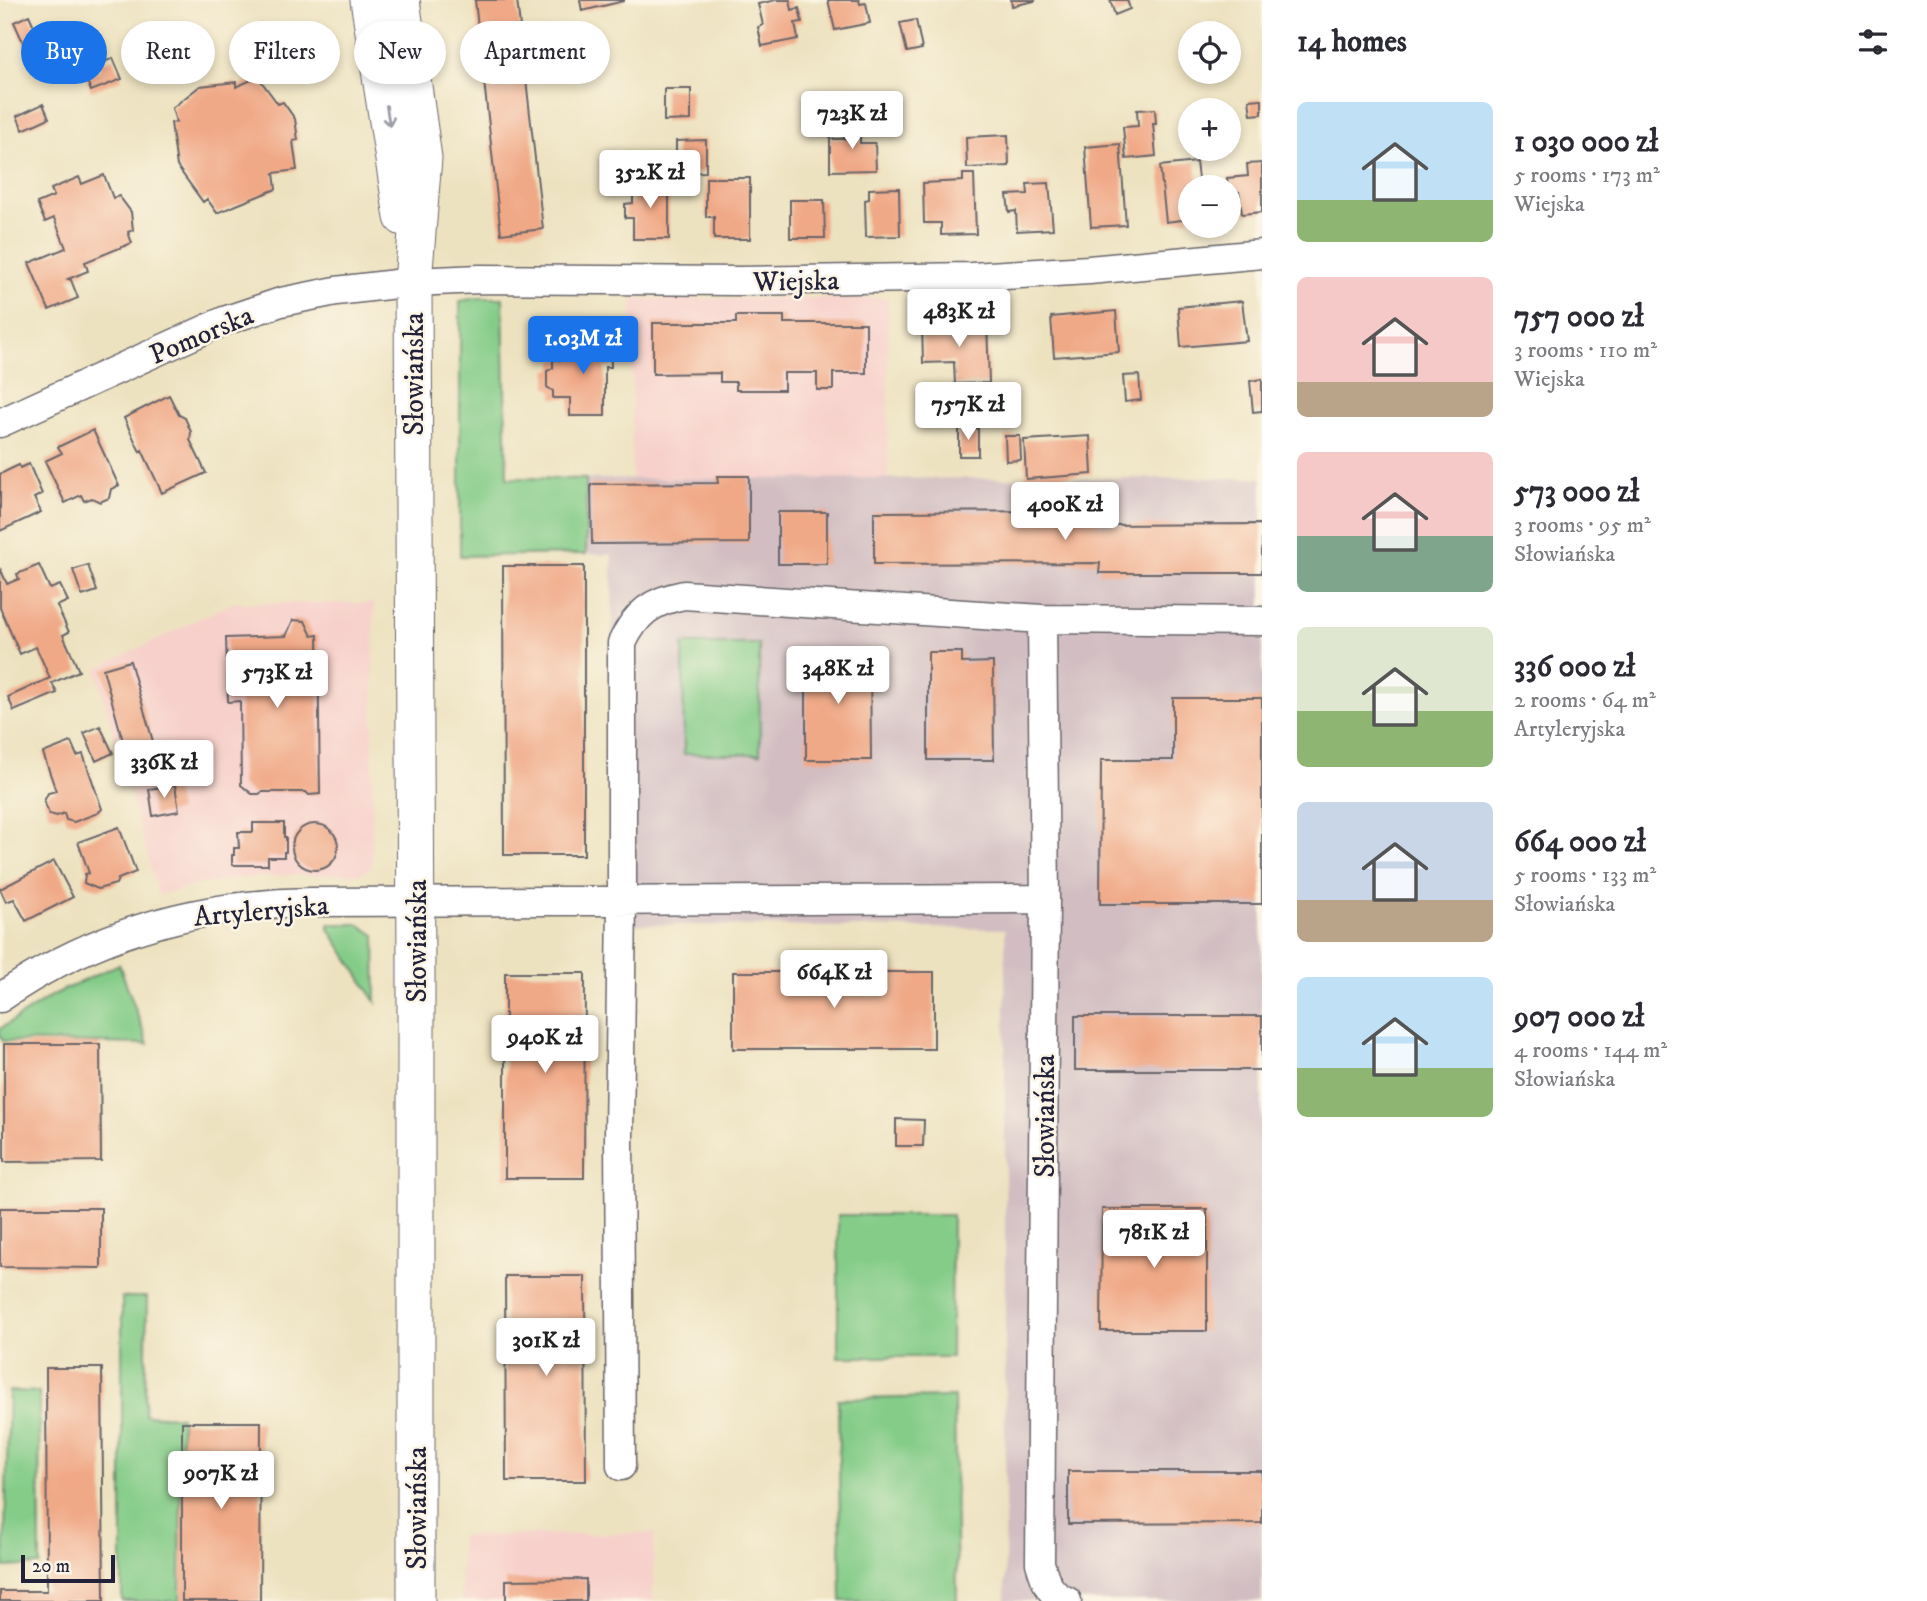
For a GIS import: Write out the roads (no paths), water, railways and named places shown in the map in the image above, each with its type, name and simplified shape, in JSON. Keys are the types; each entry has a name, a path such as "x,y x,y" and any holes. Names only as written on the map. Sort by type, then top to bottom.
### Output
{"street":[{"name":"Słowiańska","path":"369,0 413,282"},
{"name":"Słowiańska","path":"401,0 423,158 413,282 416,1601"},
{"name":"Wiejska","path":"413,282 492,279 738,281 958,277 1089,270 1262,254"},
{"name":"Pomorska","path":"0,424 199,331 252,311 309,296 413,282"},
{"path":"621,1466 619,1129 622,643 629,627 657,602 684,595 1042,619 1262,621"},
{"name":"Słowiańska","path":"1042,619 1045,900 1040,1563 1046,1583 1057,1597 1067,1601"},
{"name":"Artyleryjska","path":"0,998 52,966 123,934 209,910 254,904 1045,900"}]}
